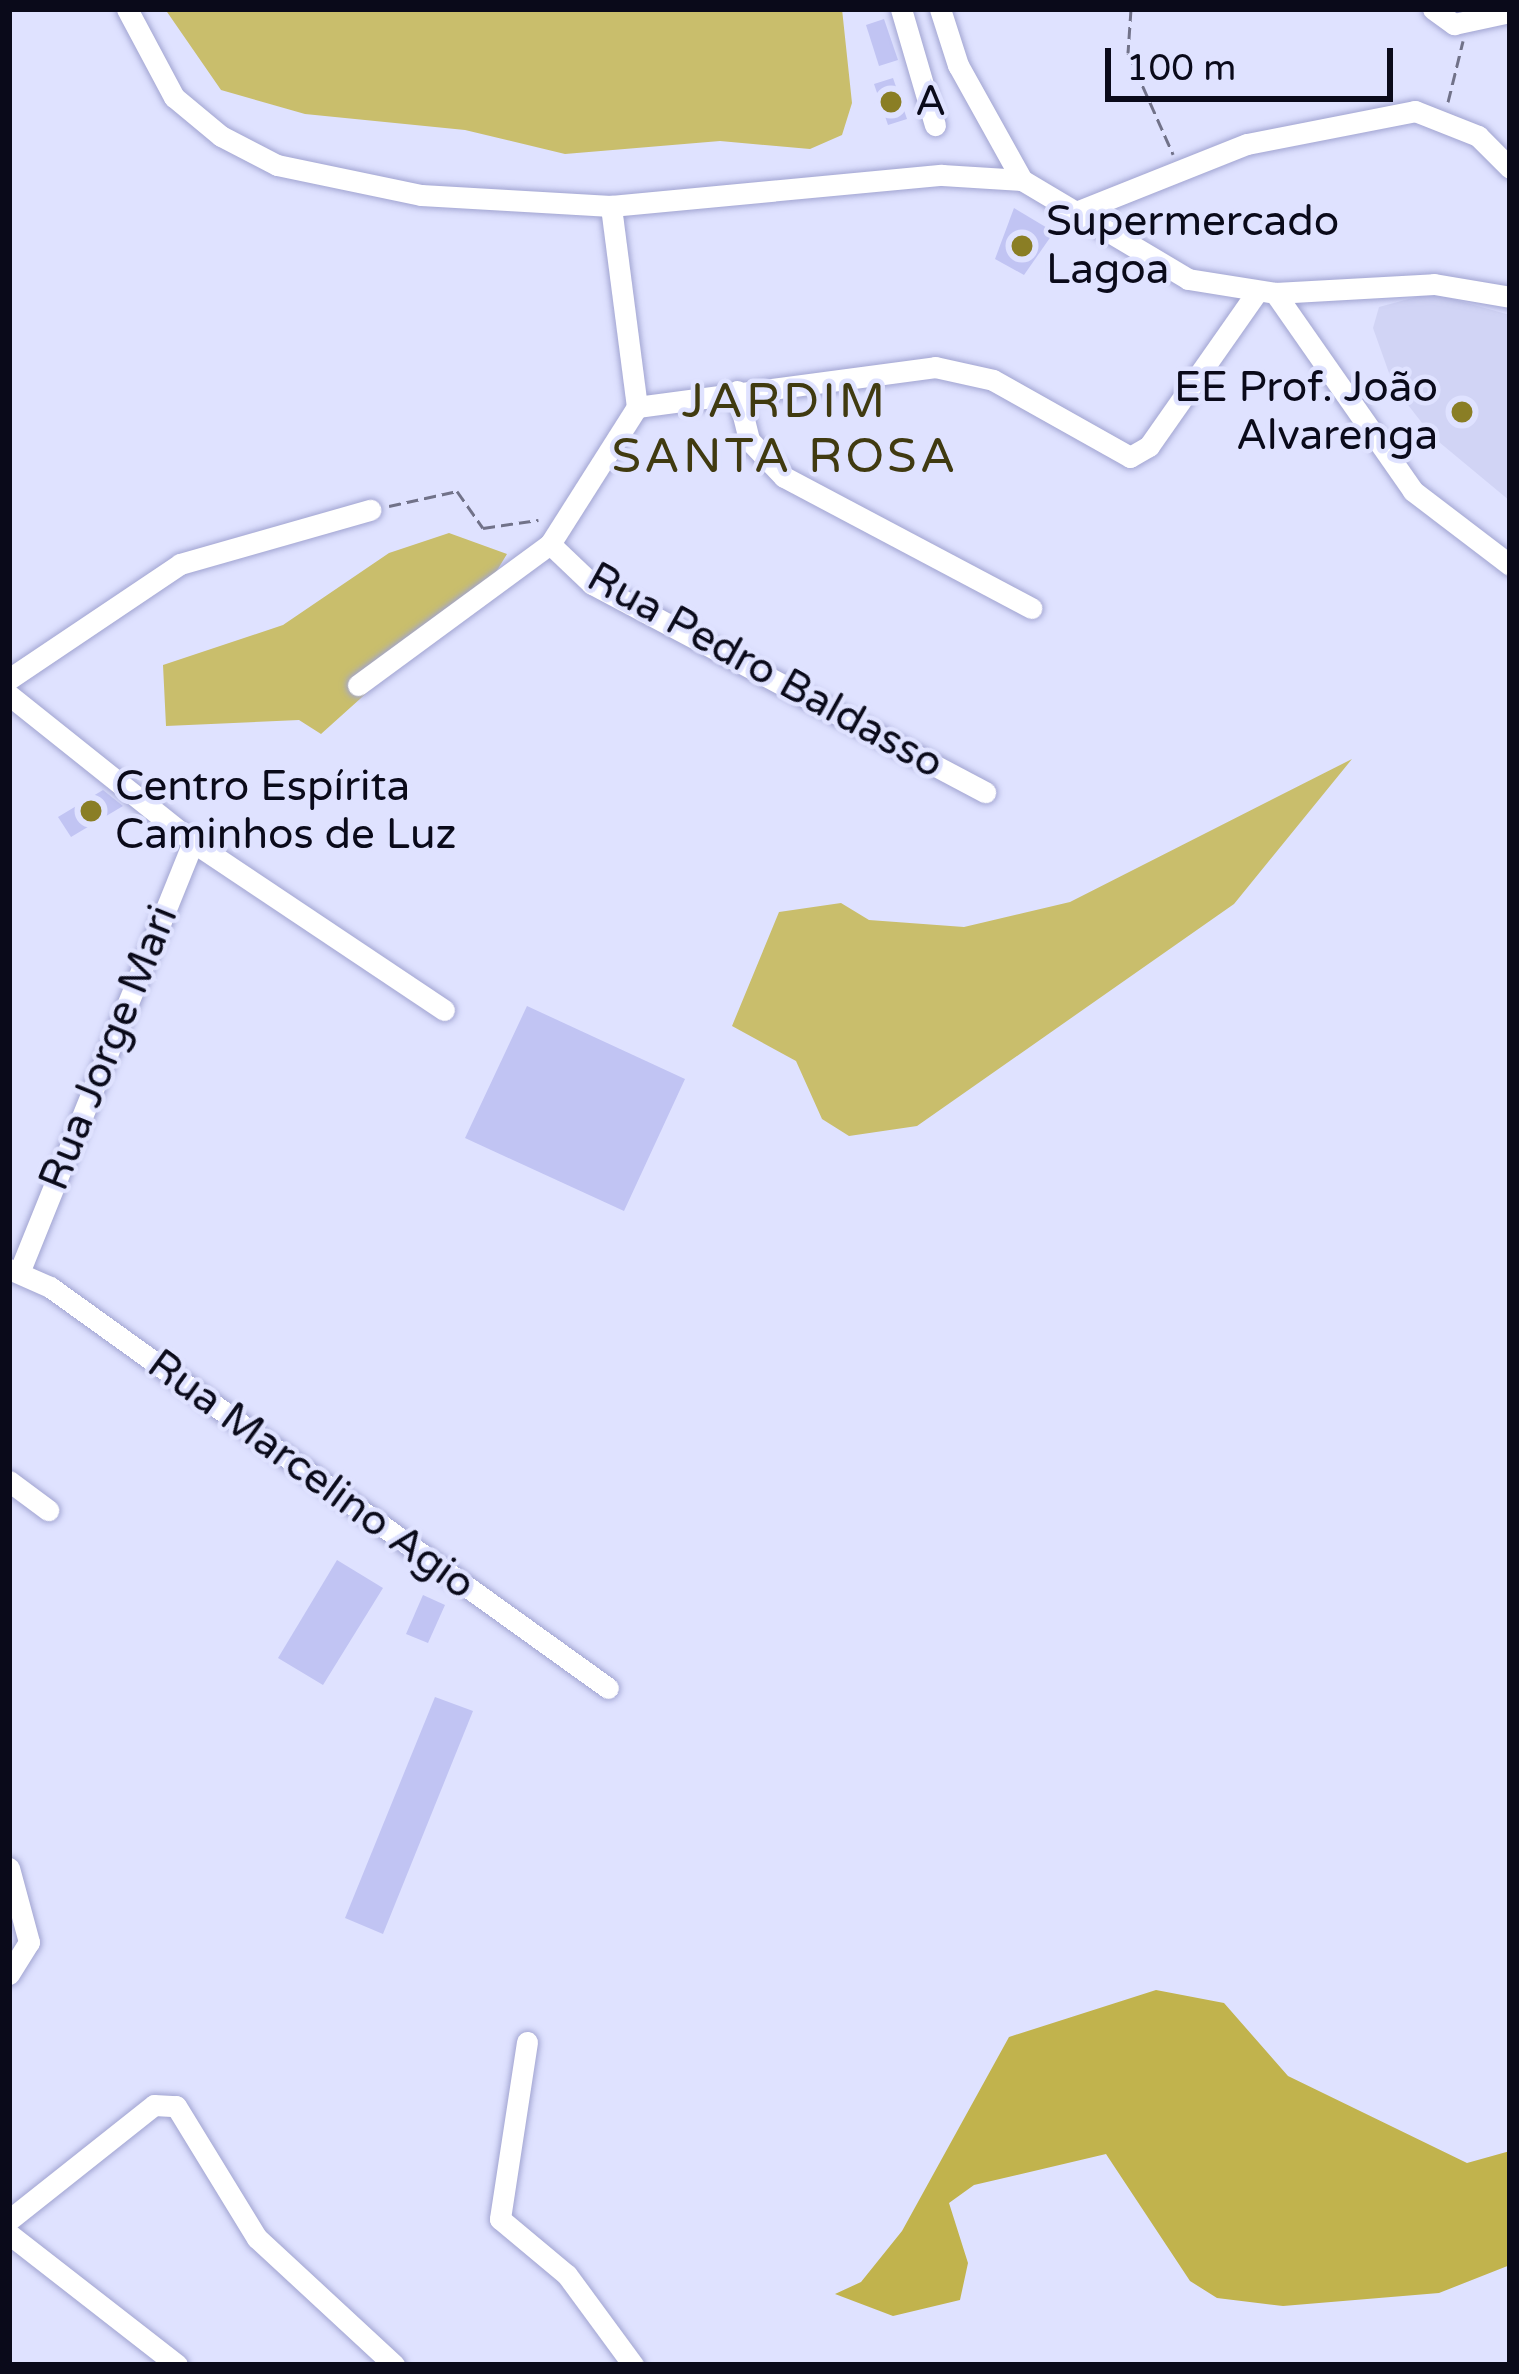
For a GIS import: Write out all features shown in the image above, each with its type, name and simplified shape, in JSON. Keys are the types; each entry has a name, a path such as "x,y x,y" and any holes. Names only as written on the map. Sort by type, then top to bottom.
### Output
{"street":[{"path":"127,9 174,97 277,165 421,195 611,206 942,175 1022,179"},
{"path":"901,9 935,125"},
{"path":"940,9 999,148 1022,179 1071,214 1189,279 1267,292 1434,284 1510,297"},
{"path":"1432,9 1468,24 1510,12"},
{"path":"1071,214 1247,144 1414,111 1478,136 1510,168"},
{"path":"942,175 999,148"},
{"path":"358,685 550,544 637,407 611,206"},
{"path":"637,407 935,368 993,380 1130,457 1149,446 1267,292"},
{"path":"1267,292 1413,491 1510,565"},
{"path":"737,391 759,458 784,477 1030,608"},
{"path":"9,679 180,564 370,510"},
{"name":"Rua Pedro Baldasso","path":"550,544 592,584 985,792"},
{"path":"9,695 193,842 443,1010"},
{"name":"Rua Jorge Mari","path":"14,1271 193,842"},
{"name":"Rua Marcelino Agio","path":"14,1271 608,1688"},
{"path":"9,1481 48,1510"},
{"path":"9,1868 28,1920 28,1942 9,1974"},
{"path":"527,2042 500,2219 566,2276 633,2365"},
{"path":"9,2220 154,2105 184,2114 257,2238 394,2365"},
{"path":"9,2234 176,2365"}],"path":[{"path":"1131,9 1128,52 1181,171"},
{"path":"1443,121 1468,24"},
{"path":"370,510 458,491 483,528 568,516"}],"shaded area":[{"path":"165,9 842,9 852,103 842,135 810,149 720,141 565,154 465,130 305,114 221,90"},
{"name":"EE Prof. João Alvarenga","path":"1431,293 1510,315 1510,501 1433,437 1394,387 1373,328 1379,307"},
{"path":"449,533 507,554 490,582 321,734 299,720 166,726 163,665 283,625 389,553"},
{"path":"1352,759 1234,904 917,1126 849,1136 822,1119 796,1061 732,1026 779,912 841,903 869,920 964,927 1070,902"},
{"path":"1156,1990 1224,2003 1288,2076 1467,2163 1510,2151 1510,2265 1439,2293 1283,2306 1217,2298 1190,2281 1106,2154 974,2185 949,2203 968,2263 960,2300 893,2316 835,2294 861,2282 902,2231 1009,2037"}],"building":[{"path":"884,19 898,60 879,66 866,25"},
{"name":"A","path":"893,78 907,119 888,125 874,84"},
{"name":"Supermercado Lagoa","path":"1014,208 1054,232 1024,275 995,259"},
{"name":"Centro Espírita Caminhos de Luz","path":"103,790 123,806 71,837 58,817"},
{"path":"527,1006 685,1079 624,1211 465,1138"},
{"path":"337,1560 383,1588 323,1685 278,1658"},
{"path":"423,1595 445,1605 428,1643 406,1634"},
{"path":"435,1697 473,1711 383,1934 345,1918"}],"place":[{"name":"A","path":"891,102"},
{"name":"Supermercado Lagoa","path":"1022,246"},
{"name":"EE Prof. João Alvarenga","path":"1462,412"},
{"name":"Centro Espírita Caminhos de Luz","path":"91,811"}],"district":[{"name":"JARDIM SANTA ROSA","path":"785,430"}]}
